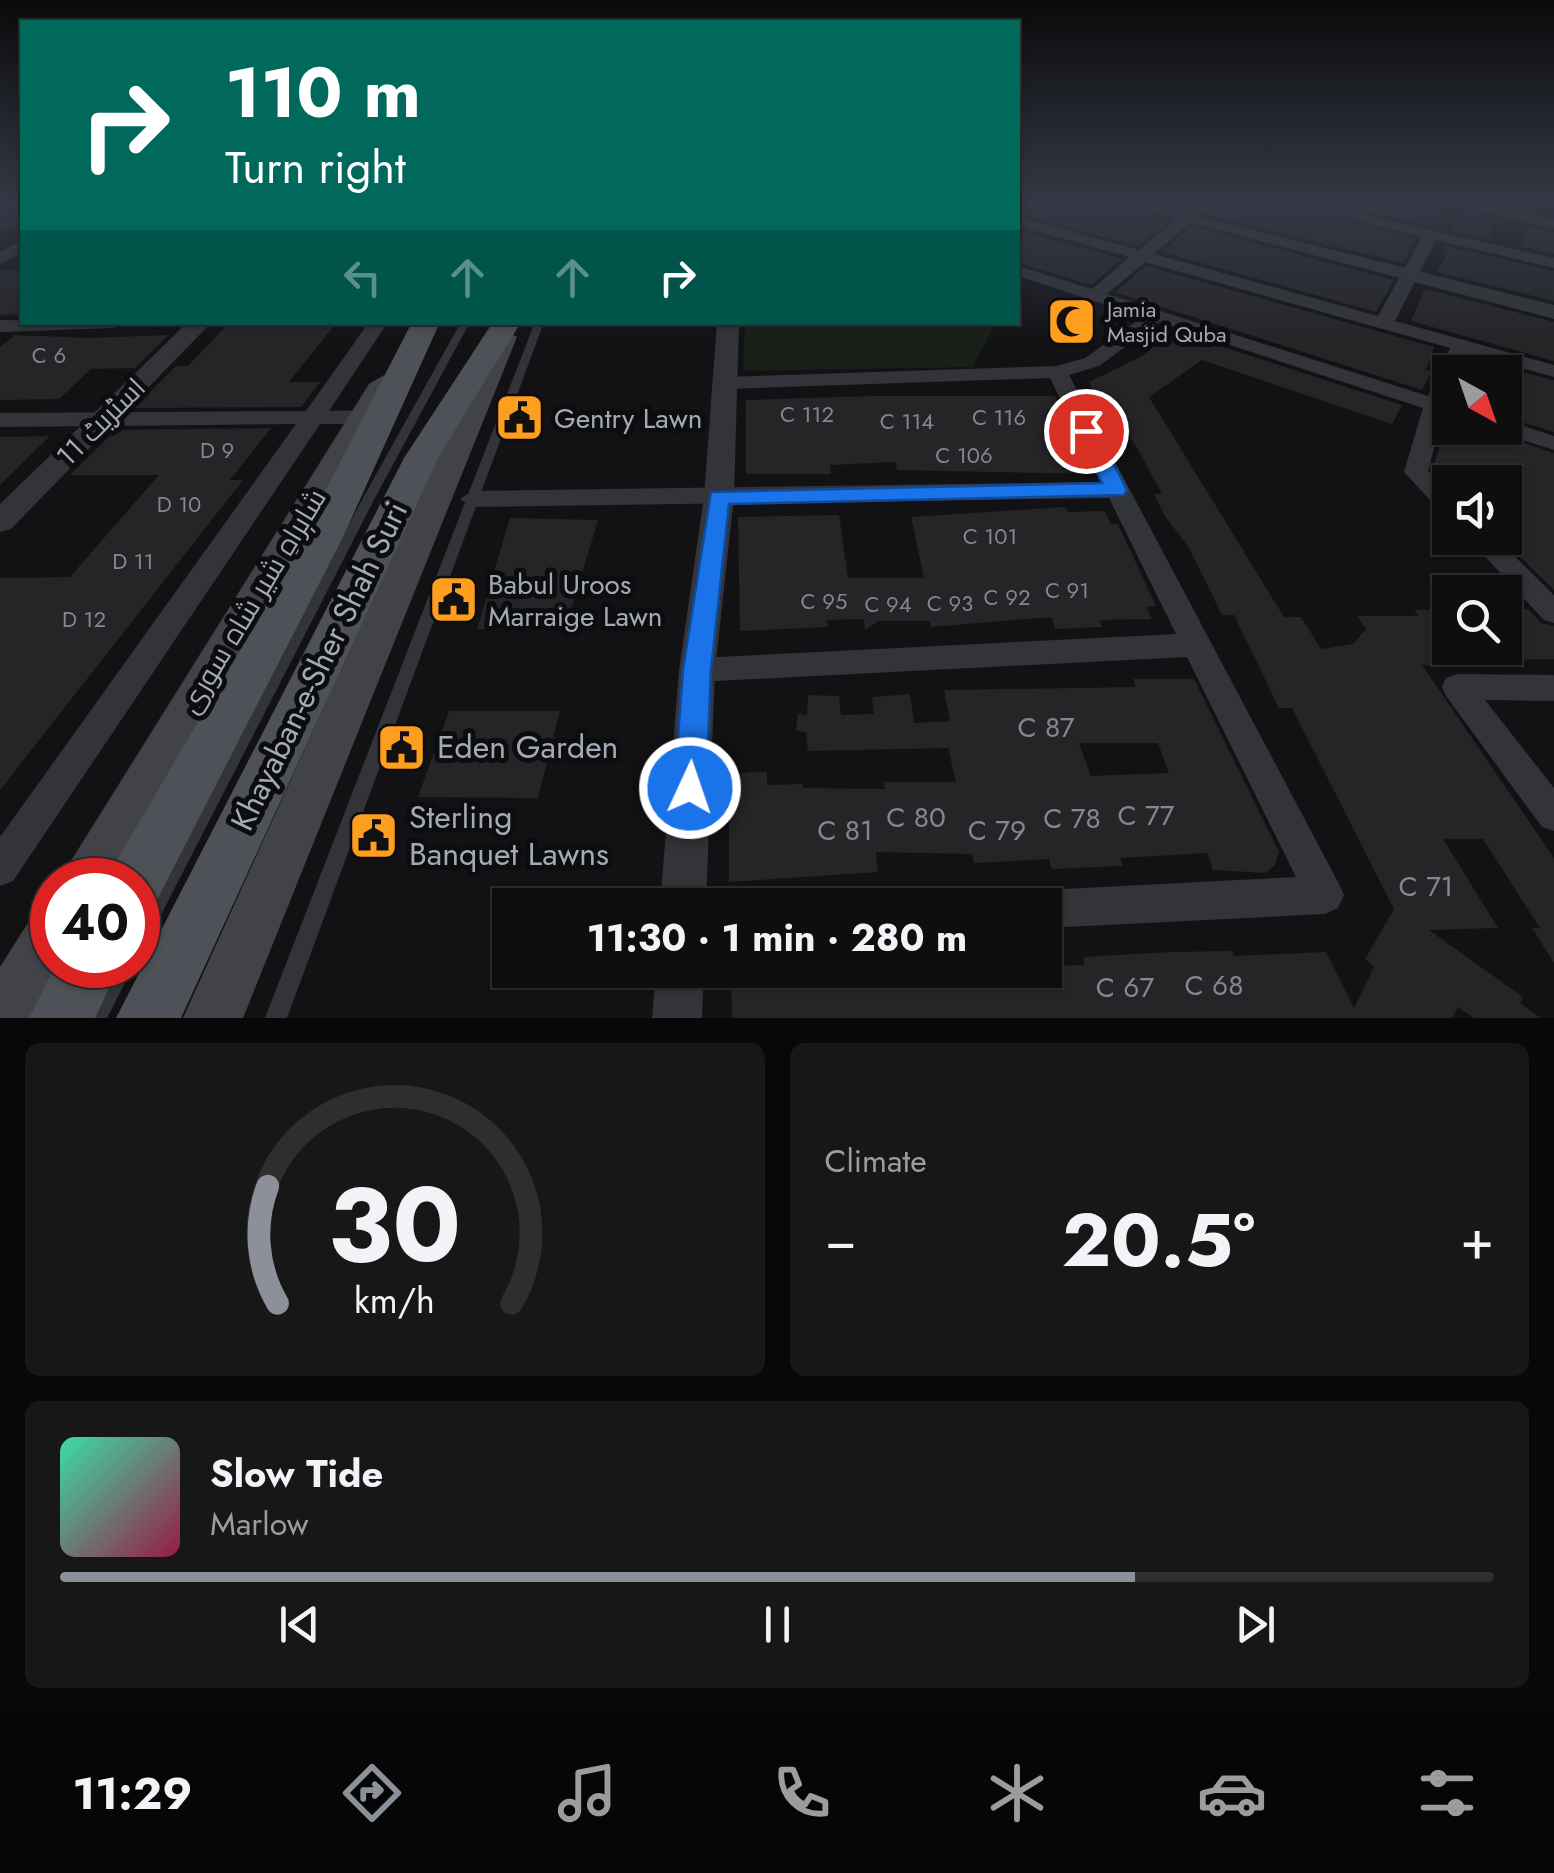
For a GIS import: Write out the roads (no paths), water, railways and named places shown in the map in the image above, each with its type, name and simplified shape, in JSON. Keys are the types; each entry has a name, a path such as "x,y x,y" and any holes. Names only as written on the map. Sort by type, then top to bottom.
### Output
{"main road":[{"name":"شاہراہِ شیر شاہ سوری","path":"98,858 364,417 447,325"},
{"name":"شاہراہِ شیر شاہ سوری","path":"311,567 366,459 447,325"},
{"name":"Khayaban-e-Sher Shah Suri","path":"148,1018 421,458 506,325"},
{"path":"213,1018 507,325"},
{"name":"Khayaban-e-Sher Shah Suri","path":"149,858 311,567"},
{"path":"2,1018 30,971"},
{"path":"61,1018 77,988"}],"street":[{"path":"1117,249 1554,371"},
{"path":"1096,295 1149,249"},
{"path":"1304,249 1554,312"},
{"path":"1384,324 1424,249"},
{"path":"1492,249 1554,263"},
{"path":"1020,273 1432,404"},
{"path":"724,382 1057,372 1092,362 1159,314"},
{"name":"اسٹریٹ 11","path":"0,522 198,325"},
{"path":"0,868 377,325"},
{"path":"684,888 697,670 719,497 728,325"},
{"path":"1458,355 1461,345"},
{"path":"1057,372 1324,895 1062,909"},
{"path":"0,420 364,417"},
{"path":"1432,432 1416,472 1432,488"},
{"path":"1522,433 1554,443"},
{"path":"472,498 1116,490"},
{"path":"1498,555 1554,612"},
{"path":"697,670 1196,645"},
{"path":"1554,688 1458,687 1554,815"},
{"path":"677,1018 679,988"}],"lane":[{"path":"160,897 370,496 448,325"},
{"path":"276,1018 539,325"},
{"path":"96,1018 112,988"}],"place":[{"name":"Jamia Masjid Quba","path":"1072,322"},
{"name":"Gentry Lawn","path":"519,418"},
{"name":"Babul Uroos Marraige Lawn","path":"453,600"},
{"name":"Eden Garden","path":"402,747"},
{"name":"Sterling Banquet Lawns","path":"374,835"}]}
